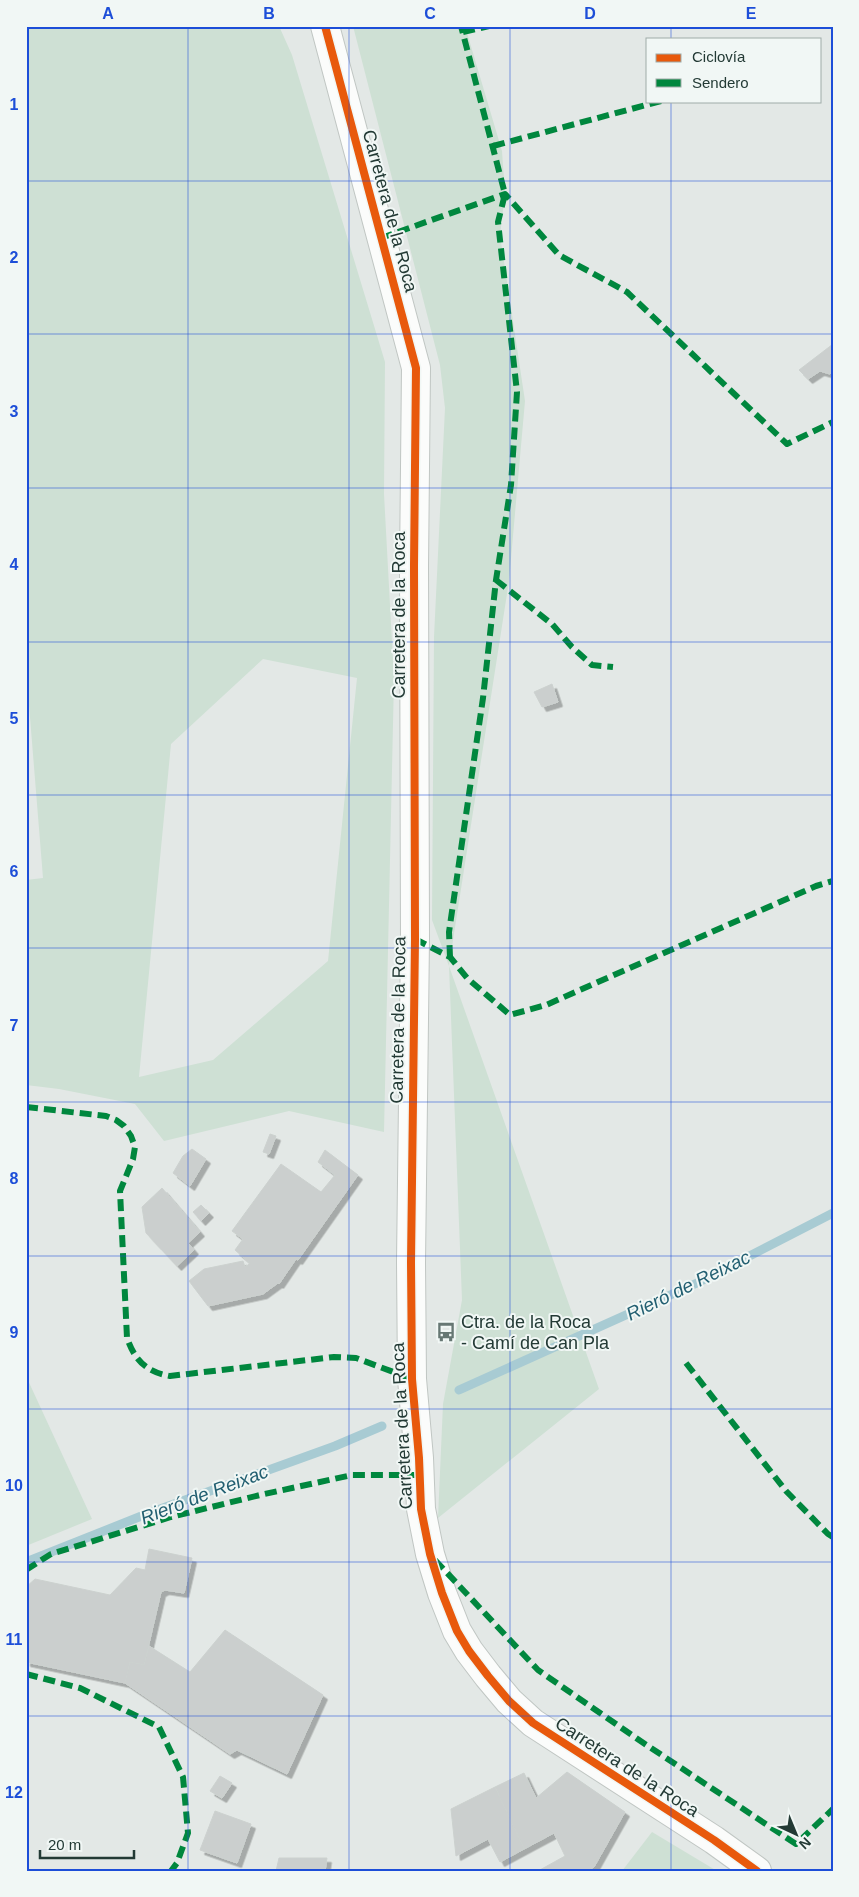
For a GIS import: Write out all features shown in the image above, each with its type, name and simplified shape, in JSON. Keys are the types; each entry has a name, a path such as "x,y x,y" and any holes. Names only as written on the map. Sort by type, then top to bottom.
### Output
{"street":[{"name":"Carretera de la Roca","path":"325,26 416,368 412,1379 419,1458 421,1509 430,1554 442,1593 457,1631 469,1651 509,1701 533,1724 714,1840 757,1871"}],"green space":[{"path":"26,26 279,26 292,55 385,362 384,494 394,679 384,1132 289,1111 164,1141 135,1104 59,1089 26,1085 26,880 43,878 26,668","holes":["263,659 357,678 328,961 213,1060 139,1077 171,744"]},
{"path":"353,26 465,26 502,151 505,194 500,235 525,401 509,581 449,966 432,920 434,637 445,408 440,365"},
{"path":"449,966 599,1389 438,1518 443,1404 462,1300"},
{"path":"26,1376 92,1519 26,1546"},
{"path":"652,1832 717,1871 622,1871"}],"building":[{"path":"833,344 833,371 830,374 820,371 808,379 799,370"},
{"path":"552,684 558,702 542,707 534,692"},
{"path":"270,1134 276,1136 269,1154 263,1152"},
{"path":"192,1149 206,1159 190,1186 173,1173 183,1156"},
{"path":"325,1150 358,1175 298,1260 296,1259 279,1284 263,1294 208,1306 189,1281 204,1269 243,1261 245,1267 247,1266 250,1263 235,1250 243,1239 232,1231 281,1164 321,1192 335,1175 318,1162"},
{"path":"162,1188 200,1232 188,1243 194,1250 177,1266 146,1233 142,1207"},
{"path":"201,1205 209,1213 201,1221 193,1212"},
{"path":"149,1549 192,1558 184,1593 165,1590 161,1592 144,1665 130,1662 125,1683 26,1662 26,1587 35,1579 110,1595 136,1568 145,1570"},
{"path":"225,1630 323,1695 287,1774 237,1750 230,1754 125,1683 130,1662 144,1665 149,1646 190,1672"},
{"path":"567,1772 625,1812 594,1867 587,1871 538,1871 565,1856 554,1833 524,1849 495,1787 524,1773 536,1798"},
{"path":"220,1776 232,1783 222,1798 210,1791"},
{"path":"495,1787 524,1849 500,1862 488,1839 456,1856 451,1809"},
{"path":"215,1811 251,1824 237,1863 200,1850"},
{"path":"279,1858 327,1858 325,1871 276,1871"}],"waterway":[{"name":"Rieró de Reixac","path":"459,1390 697,1283 833,1213"},
{"name":"Rieró de Reixac","path":"26,1562 149,1513 335,1446 382,1426"}],"marked path":[{"path":"450,957 449,932 483,698 496,580 511,485 517,392 498,222 505,194 461,26"},
{"path":"463,32 489,26"},
{"path":"493,146 657,102"},
{"path":"381,238 505,194 559,255 627,292 787,444 833,422"},
{"path":"496,580 552,624 572,647 592,665 613,667"},
{"path":"415,939 450,957 467,978 510,1015 546,1005 816,886 833,881"},
{"path":"26,1107 106,1116 124,1126 131,1136 135,1147 133,1159 120,1191 127,1338 138,1359 148,1368 170,1376 334,1357 356,1358 412,1379"},
{"path":"686,1363 786,1491 833,1537"},
{"path":"26,1570 51,1554 171,1517 260,1495 352,1475 419,1475"},
{"path":"435,1560 538,1670 642,1742 796,1844 833,1809"},
{"path":"26,1674 80,1688 159,1727 183,1777 188,1833 177,1863 171,1871"}],"cycle path":[{"path":"325,26 416,368 412,1379 419,1458 421,1509 430,1554 442,1593 457,1631 469,1651 509,1701 533,1723 714,1840 757,1871"}],"place":[{"name":"Ctra. de la Roca - Camí de Can Pla","path":"446,1332"}]}
